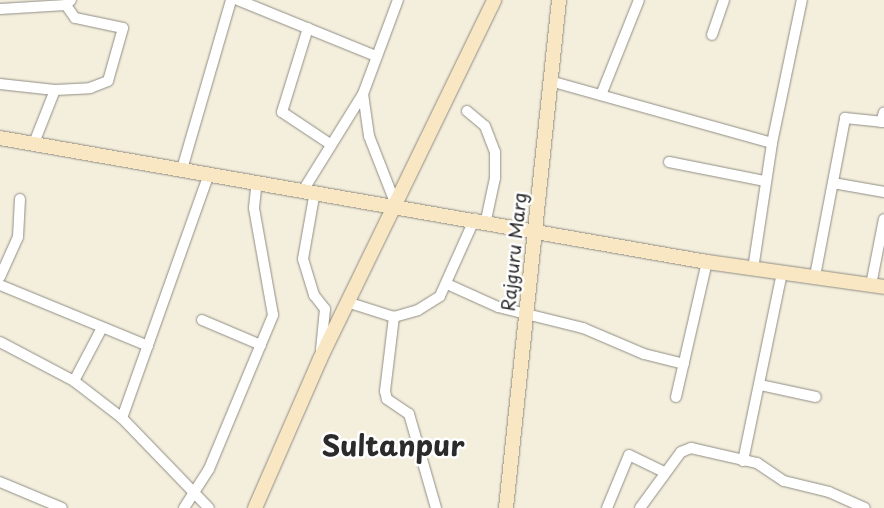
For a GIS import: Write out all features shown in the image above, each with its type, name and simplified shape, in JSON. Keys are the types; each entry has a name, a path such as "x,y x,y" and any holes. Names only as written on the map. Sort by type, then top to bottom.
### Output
{"street":[{"path":"182,169 231,0"},
{"path":"238,0 376,56"},
{"path":"320,358 325,309 314,295 303,259 310,190 330,144 363,94 398,0"},
{"path":"256,508 320,358 350,303 494,0"},
{"name":"Rajguru Marg","path":"506,508 559,0"},
{"path":"601,95 639,0"},
{"path":"712,34 724,0"},
{"path":"753,268 765,181 802,0"},
{"path":"0,9 68,3 75,18 121,26 124,32 104,85 55,90 0,84"},
{"path":"308,28 282,112 330,144"},
{"path":"550,81 772,143"},
{"path":"34,143 55,90"},
{"path":"363,94 369,136 396,205"},
{"path":"350,303 394,316 428,305 448,284 480,219 495,178 495,152 485,126 467,111"},
{"path":"815,276 845,118 883,119"},
{"path":"0,138 535,228 707,262 878,286 884,219"},
{"path":"669,162 765,181"},
{"path":"122,418 209,173"},
{"path":"184,508 194,496 261,345 273,308 254,208 257,182"},
{"path":"833,183 884,192"},
{"path":"0,277 18,238 20,199"},
{"path":"676,396 707,262"},
{"path":"743,461 782,272"},
{"path":"448,284 489,304 583,328 644,354 684,364"},
{"path":"0,285 148,346"},
{"path":"394,316 385,391 387,399 409,414 436,508"},
{"path":"202,320 261,345"},
{"path":"74,381 102,328"},
{"path":"0,342 74,381 122,418 194,496 209,508"},
{"path":"760,385 816,397"},
{"path":"640,508 664,472 686,448 763,466 784,482 830,492 865,508"},
{"path":"607,508 629,456 664,472"},
{"path":"0,482 62,508"}],"district":[{"name":"Sultanpur","path":"393,445"}]}
